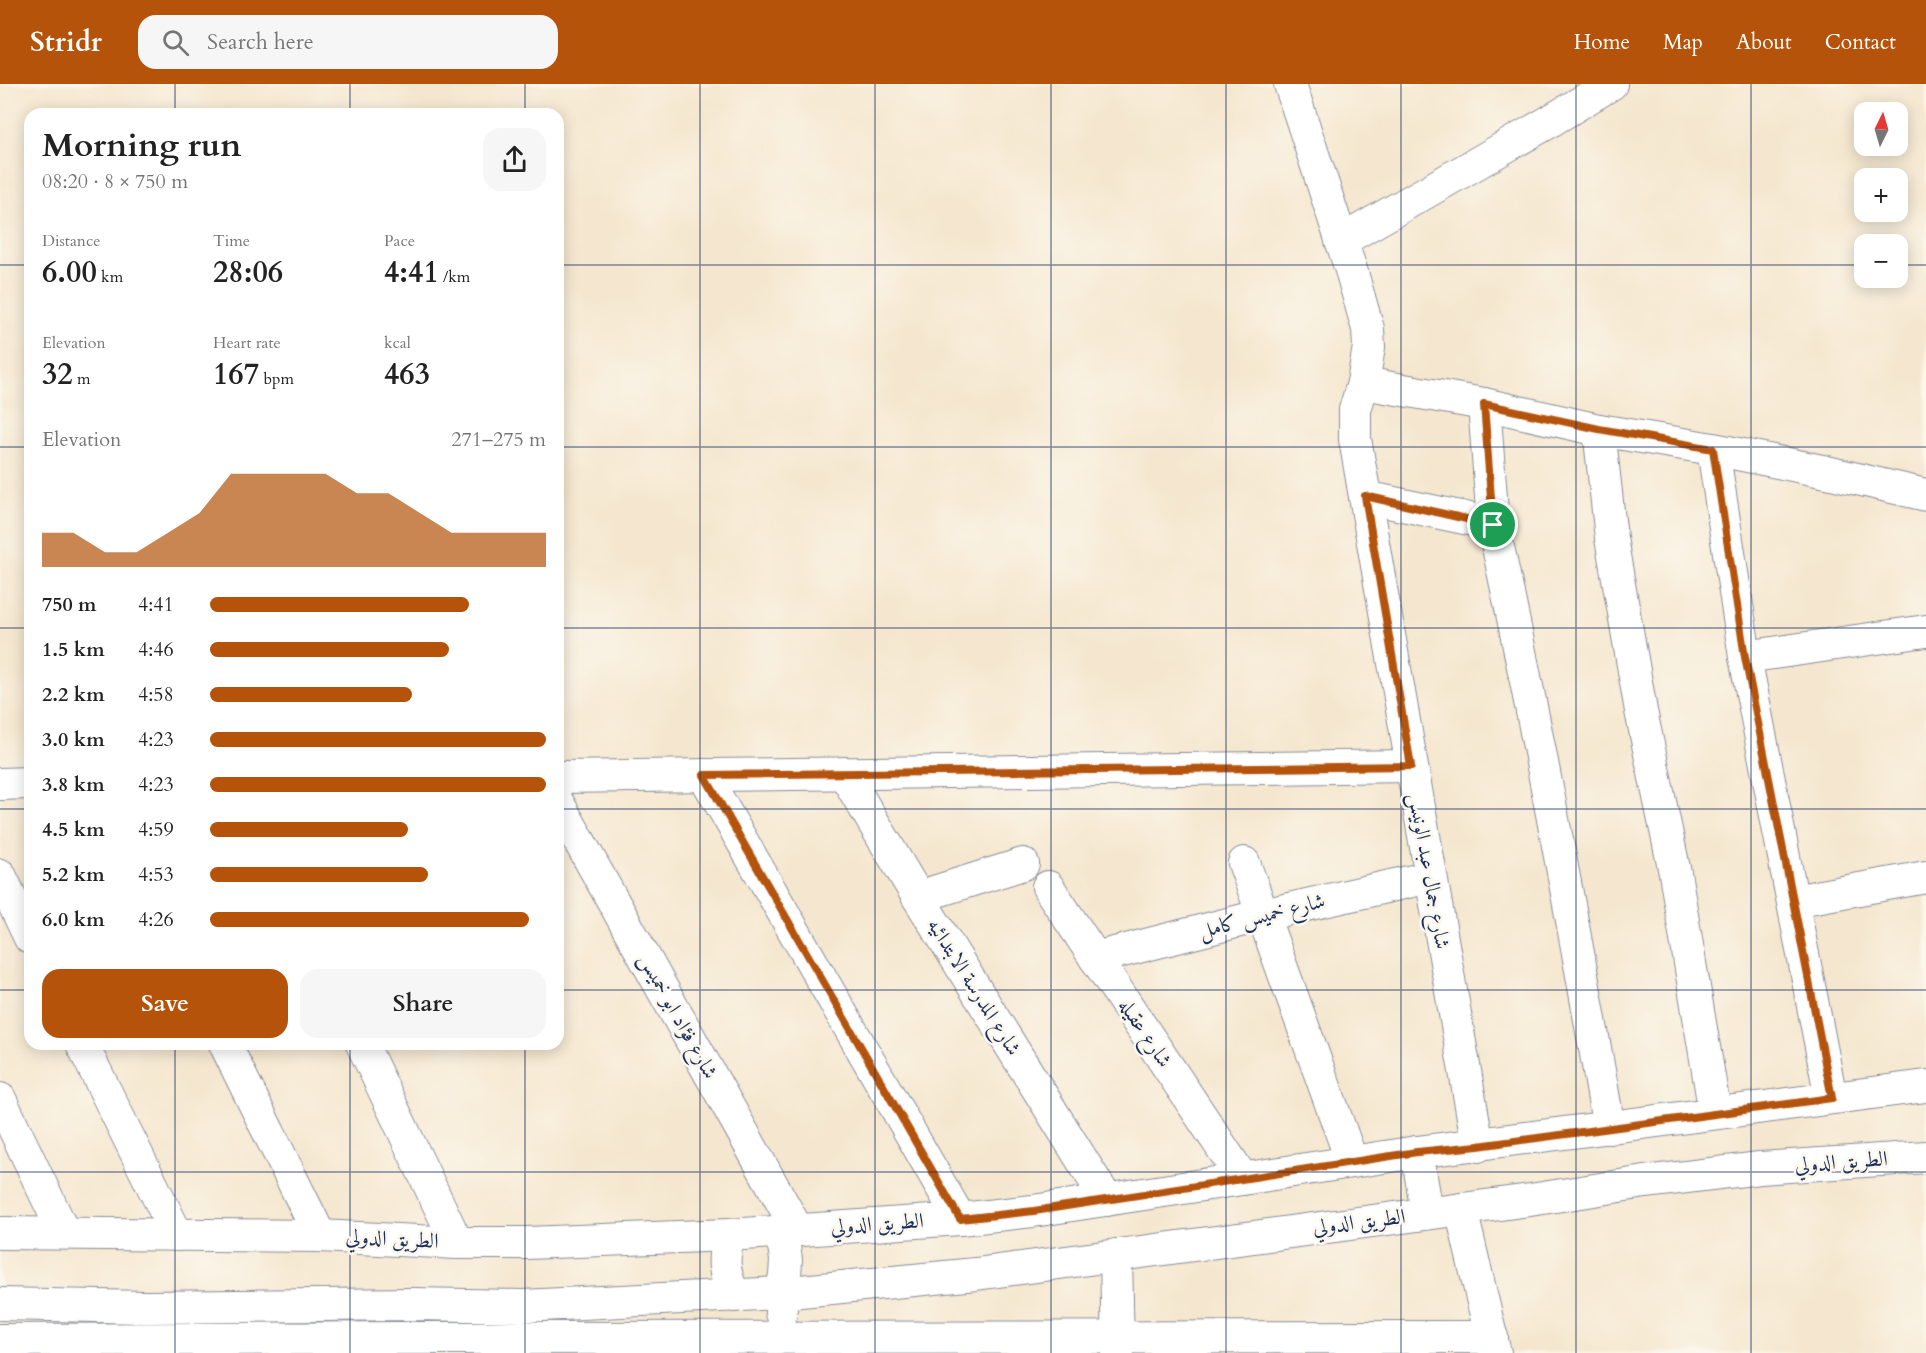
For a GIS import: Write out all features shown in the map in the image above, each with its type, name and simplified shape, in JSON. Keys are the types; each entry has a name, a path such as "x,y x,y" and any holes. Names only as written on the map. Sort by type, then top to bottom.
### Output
{"street":[{"name":"شارع جمال عبد الونيس","path":"1290,84 1368,329 1369,347 1363,383 1358,396 1355,439 1478,1146"},
{"path":"1341,241 1611,84"},
{"path":"1363,383 1484,404 1599,429 1919,488"},
{"path":"1484,404 1493,525 1525,670 1568,892 1609,1128"},
{"path":"1599,429 1611,538 1641,711 1675,873 1715,1113"},
{"path":"1713,449 1745,657 1832,1098"},
{"path":"1365,496 1493,525"},
{"path":"1745,657 1926,632"},
{"path":"564,777 1411,766"},
{"name":"شارع المدرسة الابتدائيه","path":"844,773 918,897 1107,1200"},
{"path":"704,775 960,1219"},
{"path":"0,784 24,783"},
{"name":"شارع فؤاد ابو خميس","path":"564,814 787,1231 783,1246 786,1260 785,1276 780,1293 781,1345"},
{"path":"1244,863 1352,1162"},
{"path":"918,897 1023,864"},
{"path":"0,875 24,925"},
{"name":"شارع خميس كامل","path":"1095,958 1263,915 1430,877"},
{"path":"1793,901 1926,877"},
{"name":"شارع عقيله","path":"1048,887 1243,1179"},
{"path":"85,1050 177,1235"},
{"path":"228,1050 320,1236"},
{"path":"365,1050 457,1243"},
{"name":"الطريق الدولي","path":"0,1233 320,1236 457,1243 729,1235 960,1219 1034,1211 1417,1152 1478,1146 1926,1086"},
{"path":"0,1099 64,1233"},
{"path":"1417,1152 1427,1213"},
{"name":"الطريق الدولي","path":"0,1304 146,1307 522,1305 780,1293 976,1274 1760,1168 1926,1157"},
{"path":"0,1340 147,1346 1493,1345 1461,1209"},
{"path":"729,1235 724,1250 724,1266 727,1281 735,1296"},
{"path":"1116,1255 1118,1345"},
{"path":"415,1305 416,1345"},
{"path":"146,1307 147,1346"}],"route":[{"path":"1484,404 1599,429 1713,449 1745,657 1832,1098 1478,1146 1417,1152 1034,1211 960,1219 704,775 1411,766 1365,496 1493,525 1484,404"}]}
